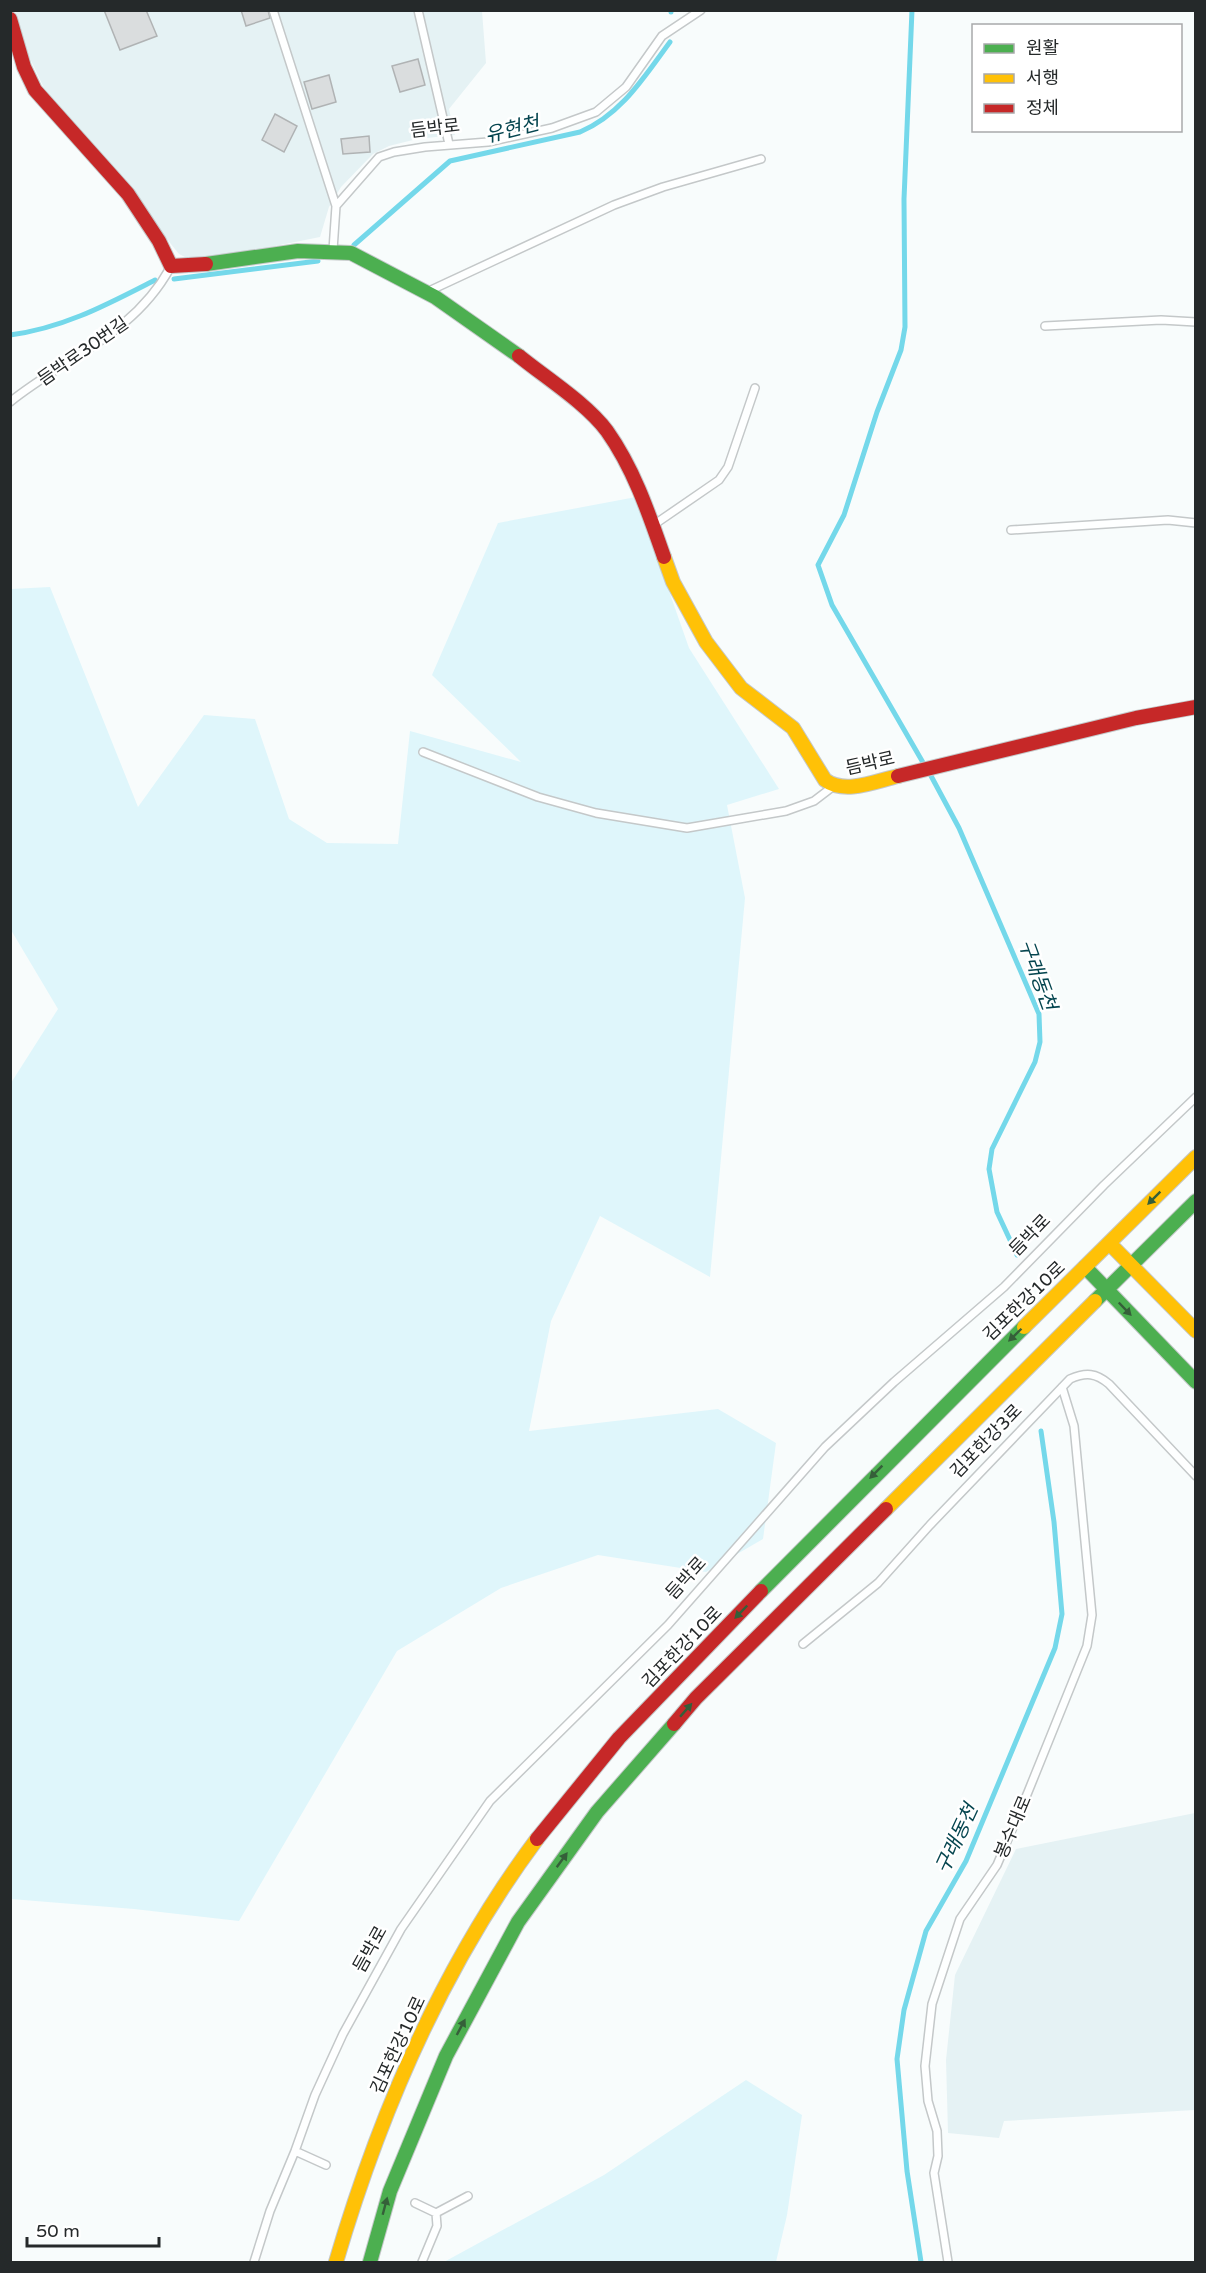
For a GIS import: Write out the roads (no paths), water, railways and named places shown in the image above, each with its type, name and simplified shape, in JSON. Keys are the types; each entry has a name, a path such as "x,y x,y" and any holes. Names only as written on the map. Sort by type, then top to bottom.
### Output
{"street":[{"path":"10,20 14,49 35,90 144,216 161,241 171,266"},
{"name":"듬박로","path":"171,266 225,263 298,251 333,250 351,253 427,292 512,350 595,418 616,445 641,492 673,582 720,664 762,707 793,728 825,780 832,786 858,786 1136,717 1196,707"},
{"name":"김포한강10로","path":"336,2262 382,2121 449,1981 508,1880 567,1799 630,1727 875,1472 1196,1157"},
{"path":"370,2262 390,2191 446,2056 518,1922 597,1812 696,1698 1196,1201"},
{"path":"1109,1243 1196,1331"},
{"path":"1085,1267 1196,1382"}],"lane":[{"path":"273,10 336,206 333,250"},
{"path":"418,10 450,144"},
{"name":"듬박로","path":"336,206 379,157 394,152 450,144 488,142 552,128 596,112 626,87 662,36 701,10"},
{"path":"427,292 614,205 663,187 761,159"},
{"name":"듬박로30번길","path":"10,402 137,314 157,292 171,266"},
{"path":"1045,326 1161,320 1196,322"},
{"path":"652,525 719,480 728,467 755,388"},
{"path":"1011,530 1168,520 1196,523"},
{"path":"423,752 538,797 596,813 687,828 786,811 814,801 832,786"},
{"name":"듬박로","path":"254,2262 270,2211 315,2095 343,2034 401,1929 490,1801 668,1625 825,1447 894,1382 1004,1287 1104,1185 1196,1097"},
{"name":"김포한강3로","path":"803,1644 878,1583 1070,1378 1083,1373 1098,1375 1196,1476"},
{"name":"봉수대로","path":"948,2262 934,2173 938,2156 938,2131 928,2101 925,2067 932,2004 960,1920 998,1865 1075,1677 1091,1631 1092,1615 1074,1426 1062,1387"},
{"path":"295,2151 326,2164"},
{"path":"436,2213 468,2196"},
{"path":"416,2203 436,2213"},
{"path":"422,2262 437,2226 436,2213"}],"waterway":[{"path":"912,10 904,199 905,327 901,350 877,412 844,515 818,565 832,605 925,766"},
{"name":"유현천","path":"354,245 450,161 580,132 595,125 631,94 670,42"},
{"name":"유현천","path":"174,279 318,261"},
{"name":"유현천","path":"10,335 30,332 67,321 155,280"},
{"name":"구래동천","path":"930,774 959,828 1039,1014 1040,1042 1035,1062 992,1149 989,1169 997,1212 1017,1255"},
{"name":"구래동천","path":"921,2262 907,2171 897,2059 904,2010 926,1931 966,1861 1055,1648 1062,1614 1054,1522 1041,1431"}]}
